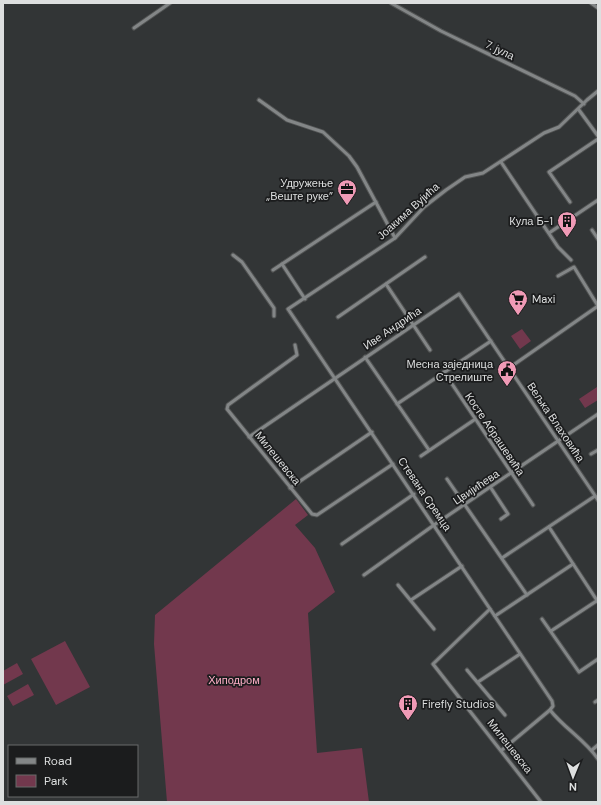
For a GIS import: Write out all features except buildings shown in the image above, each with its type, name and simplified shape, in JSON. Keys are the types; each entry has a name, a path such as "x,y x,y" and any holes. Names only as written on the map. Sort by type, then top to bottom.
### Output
{"street":[{"path":"134,28 170,3"},
{"name":"7. јула","path":"390,3 441,31 575,96 584,104"},
{"path":"591,3 598,8"},
{"path":"584,104 598,91"},
{"path":"260,100 287,120 323,132 349,156 395,238"},
{"name":"Јоакима Вујића","path":"288,309 395,238 424,207 446,190 465,177 483,173 544,133 559,127 584,104"},
{"path":"579,110 598,136"},
{"path":"570,202 549,172 598,139"},
{"path":"501,162 558,247 571,260"},
{"path":"550,233 598,200"},
{"path":"273,270 376,202"},
{"path":"592,230 598,239"},
{"path":"233,255 242,262 274,308 274,316"},
{"path":"338,317 425,257"},
{"path":"282,264 305,299"},
{"path":"509,368 598,306 574,267 558,276"},
{"path":"386,284 430,350"},
{"name":"Иве Андрића","path":"249,437 459,294"},
{"name":"Вељка Влаховића","path":"459,294 598,500"},
{"name":"Стевана Сремца","path":"288,309 552,701 553,706 550,710"},
{"path":"397,404 491,341"},
{"name":"Милешевска","path":"295,346 297,355 228,405 227,409 290,488 312,514 317,516 393,464"},
{"path":"365,357 429,450"},
{"name":"Косте Абрашевића","path":"444,372 474,420 533,506"},
{"name":"Цвијићева","path":"364,575 434,525 598,414"},
{"path":"421,456 474,420"},
{"path":"290,488 372,432"},
{"path":"591,454 598,450"},
{"path":"447,479 527,595"},
{"path":"490,488 508,514 500,519"},
{"path":"342,544 414,494"},
{"path":"502,558 595,496"},
{"path":"549,527 598,601 551,631"},
{"path":"495,616 573,564"},
{"path":"411,600 462,566"},
{"path":"398,585 434,629"},
{"name":"Милешевска","path":"490,609 433,664 542,802"},
{"path":"542,619 579,672 598,659"},
{"path":"478,682 520,654"},
{"path":"467,670 505,715"},
{"path":"502,750 550,710 560,723 592,750 598,759"},
{"path":"592,750 598,745"}],"green space":[{"path":"522,329 531,341 520,349 511,336"},
{"path":"597,387 598,400 585,408 579,399"},
{"name":"Хиподром","path":"296,499 308,515 295,525 315,548 335,592 308,613 317,753 362,748 369,802 167,802 154,644 155,615"},
{"path":"65,641 90,687 56,705 31,659"},
{"path":"17,663 23,674 3,685 3,671"},
{"path":"28,684 34,695 13,706 7,696"}],"place":[{"name":"Удружење „Веште руке”","path":"347,206"},
{"name":"Кула Б-1","path":"567,238"},
{"name":"Maxi","path":"518,316"},
{"name":"Месна заједница Стрелиште","path":"507,387"},
{"name":"Firefly Studios","path":"408,721"}]}
